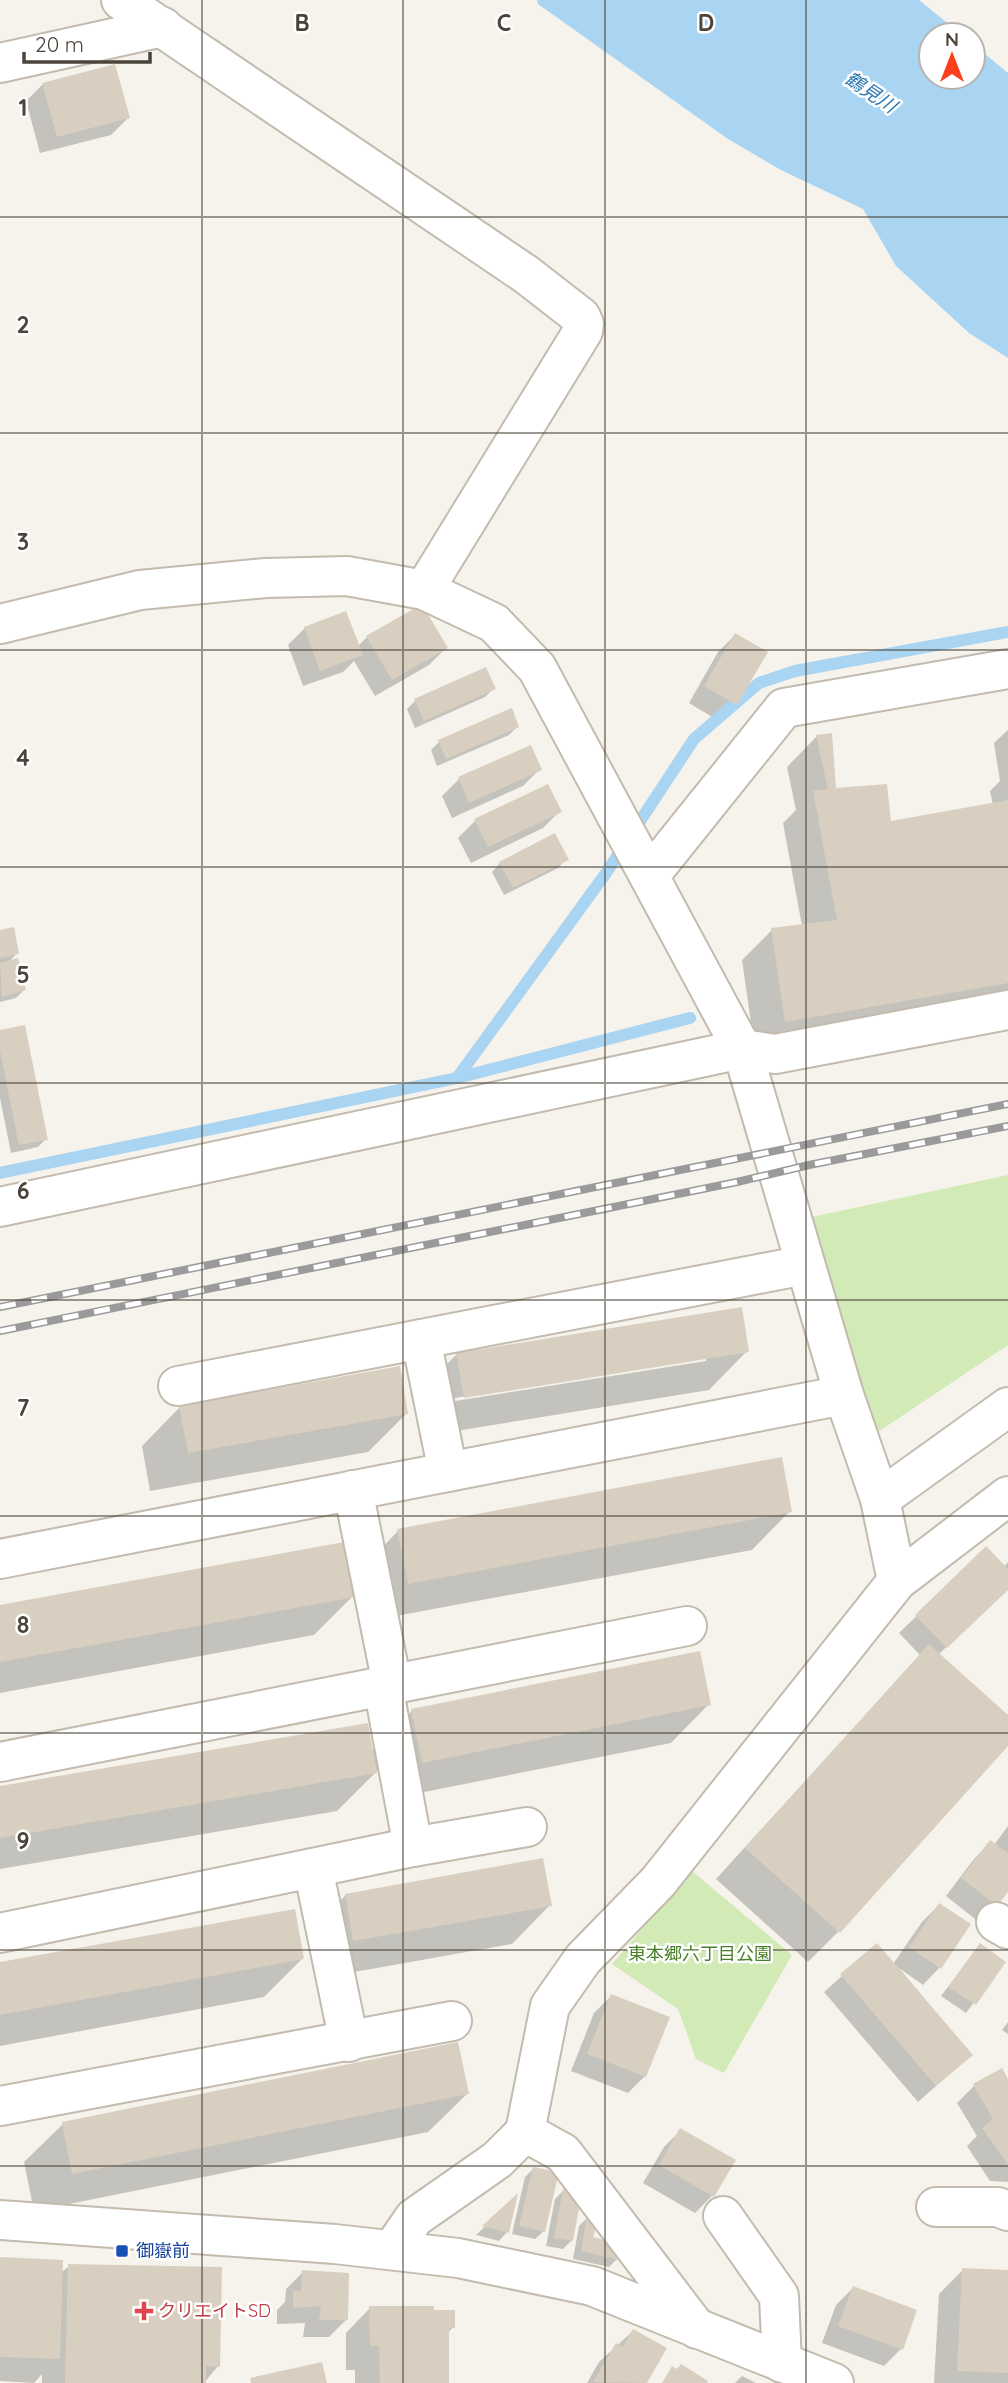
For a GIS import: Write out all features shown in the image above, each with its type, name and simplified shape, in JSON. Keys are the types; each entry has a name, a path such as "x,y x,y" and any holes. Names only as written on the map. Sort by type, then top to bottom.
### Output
{"street":[{"path":"121,0 527,275 581,317 583,331 424,590"},
{"path":"0,63 163,27"},
{"path":"0,624 141,590 266,578 346,576 424,590 494,623 537,668 741,1049 844,1395 880,1499 897,1581"},
{"path":"638,853 784,708 1008,669"},
{"path":"0,1207 741,1049 775,1054 1008,1010"},
{"path":"178,1386 806,1265"},
{"path":"421,1339 448,1472"},
{"path":"0,1559 844,1395"},
{"path":"880,1499 1008,1407"},
{"path":"353,1490 388,1685 413,1847"},
{"path":"392,2250 414,2218 497,2160 525,2132 550,2006 583,1959 658,1882 897,1581 1008,1496"},
{"path":"0,1762 687,1626"},
{"path":"0,1933 413,1847 527,1828"},
{"path":"313,1868 349,2042"},
{"path":"0,2106 452,2021"},
{"path":"525,2132 563,2154 697,2329"},
{"path":"936,2207 998,2207 1008,2211"},
{"path":"723,2216 779,2296 782,2363"},
{"path":"0,2220 335,2244 458,2258 592,2286 834,2383"}],"green space":[{"path":"1008,1175 1008,1345 872,1436 807,1218"},
{"name":"東本郷六丁目公園","path":"692,1871 792,1955 724,2073 696,2059 678,2009 612,1964"}],"water":[{"name":"鶴見川","path":"537,0 919,0 945,21 917,21 917,91 987,91 987,56 1008,73 1008,358 969,333 896,266 863,209 781,170 728,139 538,4"}],"building":[{"path":"115,64 130,118 57,137 42,83"},
{"path":"422,604 448,648 392,680 366,636"},
{"path":"346,611 363,655 320,671 304,627"},
{"path":"735,633 768,652 737,705 704,686"},
{"path":"486,667 496,689 424,721 414,699"},
{"path":"512,708 519,727 446,759 438,740"},
{"path":"832,733 836,788 887,784 891,821 1008,800 1008,983 785,1022 771,928 837,920 813,791 828,789 816,735"},
{"path":"531,745 542,770 469,803 458,777"},
{"path":"548,784 562,812 488,847 474,819"},
{"path":"555,833 569,860 513,888 499,862"},
{"path":"14,927 19,954 0,958 0,930"},
{"path":"18,958 26,990 2,997 0,963"},
{"path":"25,1025 48,1140 19,1145 0,1051 0,1030"},
{"path":"742,1307 749,1352 464,1398 456,1353"},
{"path":"400,1366 408,1414 188,1453 179,1406"},
{"path":"782,1457 792,1512 408,1584 397,1529"},
{"path":"344,1542 355,1597 0,1662 0,1605"},
{"path":"986,1546 1008,1569 1008,1590 947,1648 915,1615"},
{"path":"929,1644 1008,1715 1008,1746 840,1933 745,1848"},
{"path":"700,1651 711,1705 422,1763 411,1709"},
{"path":"368,1723 377,1773 0,1838 0,1786"},
{"path":"990,1840 1008,1853 1008,1892 997,1906 961,1878"},
{"path":"543,1858 552,1906 353,1941 345,1894"},
{"path":"939,1903 971,1924 941,1969 909,1947"},
{"path":"295,1909 304,1959 0,2015 0,1962"},
{"path":"877,1943 973,2055 936,2086 840,1974"},
{"path":"980,1943 1006,1962 976,2005 948,1987"},
{"path":"611,1994 670,2017 646,2077 587,2054"},
{"path":"458,2042 469,2094 72,2174 62,2122"},
{"path":"1002,2068 1008,2079 1008,2165 982,2128 993,2119 973,2084"},
{"path":"680,2128 736,2160 714,2197 659,2165"},
{"path":"533,2167 559,2172 545,2232 519,2226"},
{"path":"563,2189 582,2193 573,2241 554,2238"},
{"path":"518,2193 509,2233 482,2226"},
{"path":"587,2216 600,2216 593,2237 620,2244 619,2260 581,2251"},
{"path":"0,2257 63,2260 60,2359 0,2357"},
{"name":"クリエイトSD","path":"68,2264 222,2267 220,2367 206,2366 206,2383 65,2383"},
{"path":"962,2268 1008,2270 1008,2373 957,2371"},
{"path":"302,2270 349,2273 348,2320 319,2320 321,2306 293,2308 293,2291 301,2291"},
{"path":"853,2286 917,2310 903,2350 838,2326"},
{"path":"369,2306 434,2306 434,2310 455,2310 455,2328 449,2328 449,2383 380,2383 379,2346 370,2346"},
{"path":"633,2329 667,2348 647,2383 593,2382 616,2343 623,2347"},
{"path":"322,2362 327,2383 251,2383 250,2378"},
{"path":"681,2364 708,2381 707,2383 662,2383 672,2366 677,2369"}],"waterway":[{"path":"0,1173 457,1078 606,873 694,739 759,683 795,671 1008,632"},
{"path":"457,1078 690,1018"}],"railway":[{"path":"0,1307 1008,1104"},
{"path":"0,1331 1008,1126"}],"place":[{"name":"御嶽前","path":"122,2251"},
{"name":"クリエイトSD","path":"144,2311"}]}
